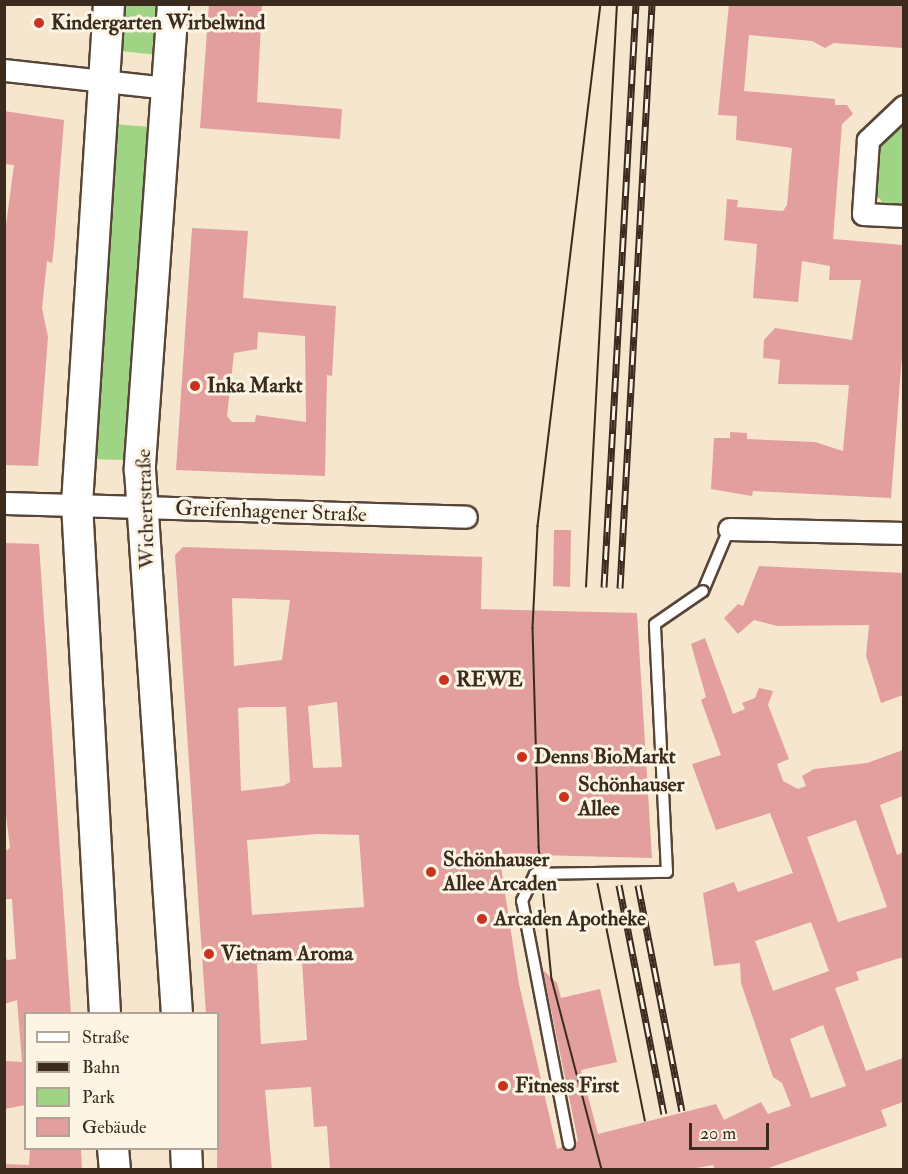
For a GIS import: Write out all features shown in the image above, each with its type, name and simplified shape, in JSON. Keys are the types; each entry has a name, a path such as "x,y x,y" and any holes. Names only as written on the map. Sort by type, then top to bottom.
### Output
{"street":[{"path":"105,1012 77,504 109,4"},
{"name":"Wichertstraße","path":"173,4 140,470 177,1012"},
{"path":"4,70 103,83 167,88"},
{"path":"903,106 868,140 863,214 903,216"},
{"name":"Greifenhagener Straße","path":"4,503 466,517"},
{"path":"729,529 903,533"},
{"path":"113,1150 115,1170"},
{"path":"186,1150 187,1170"}],"lane":[{"path":"569,1144 522,901 536,874 667,872 655,624 703,591 729,529"}],"green space":[{"path":"122,5 163,5 159,55 119,51"},
{"path":"113,124 150,127 127,460 89,459"},
{"path":"903,125 903,205 884,204 877,196 881,145"}],"building":[{"path":"209,4 262,4 257,102 342,109 340,139 200,128"},
{"path":"729,4 903,4 903,48 834,43 825,48 812,41 749,35 744,91 835,99 835,105 847,105 853,114 842,124 833,239 903,245 903,343 891,498 753,491 752,496 711,489 714,438 730,438 730,432 747,433 747,439 815,442 843,451 849,385 778,384 780,360 763,358 764,340 775,328 852,340 861,280 829,280 830,266 802,261 798,302 753,298 757,244 724,240 727,199 738,200 737,207 783,211 787,205 792,148 736,140 737,116 718,115"},
{"path":"4,111 64,120 54,246 52,263 47,261 42,308 48,337 38,466 4,465 4,240 14,165 4,164"},
{"path":"192,228 248,231 243,298 336,306 332,376 327,375 325,476 176,470","holes":["258,332 305,336 306,422 256,415 255,422 232,422 227,416 234,353 257,349"]},
{"path":"554,530 571,530 570,587 553,586"},
{"path":"4,543 39,544 71,1012 24,1012 24,1105 4,1109 4,1061 22,1062 17,1000 4,1004 4,953 7,960 16,959 12,899 4,899 4,852 10,848 4,799"},
{"path":"183,547 482,557 481,609 637,613 652,858 499,854 519,984 557,1149 578,1141 543,970 557,983 561,998 600,989 617,1062 581,1070 598,1134 716,1104 724,1120 761,1102 768,1114 791,1106 782,1083 773,1077 741,983 740,963 714,966 703,893 734,882 738,892 793,873 770,813 716,830 692,764 721,755 701,700 706,697 691,644 705,638 733,714 745,709 742,703 755,698 759,688 773,691 768,705 789,759 777,764 783,781 798,789 806,786 802,776 814,769 867,763 903,750 903,796 880,805 897,855 903,852 903,957 856,972 859,980 835,988 866,1071 903,1058 903,1102 881,1110 887,1126 763,1170 715,1170 713,1165 685,1170 330,1170 327,1126 314,1127 311,1087 265,1090 272,1170 217,1170 219,1012 206,1012 175,555","holes":["232,598 290,600 282,660 234,666","337,702 342,767 313,768 308,706","286,707 290,782 283,786 241,791 238,708","856,820 887,907 838,922 807,837","317,834 359,835 364,907 252,915 247,840","811,922 829,971 773,991 755,941","302,961 307,1040 261,1044 257,964","823,1025 846,1086 811,1098 790,1039"]},
{"path":"759,566 903,573 903,695 881,703 866,656 869,625 777,626 754,620 738,634 724,618 738,604 743,606"},
{"path":"30,1150 81,1150 82,1170 4,1170 4,1164 29,1165"}],"tram line":[{"path":"601,4 538,526 533,628 539,847 552,979 602,1170"},
{"path":"586,587 617,4"},
{"path":"598,884 645,1120"}],"railway":[{"path":"604,587 636,4"},
{"path":"620,588 652,4"},
{"path":"619,885 664,1114"},
{"path":"638,885 682,1111"}],"place":[{"name":"Kindergarten Wirbelwind","path":"39,23"},
{"name":"Inka Markt","path":"195,386"},
{"name":"REWE","path":"444,680"},
{"name":"Denns BioMarkt","path":"522,757"},
{"name":"Schönhauser Allee","path":"564,797"},
{"name":"Schönhauser Allee Arcaden","path":"431,872"},
{"name":"Arcaden Apotheke","path":"482,919"},
{"name":"Vietnam Aroma","path":"209,954"},
{"name":"Fitness First","path":"503,1086"}]}
